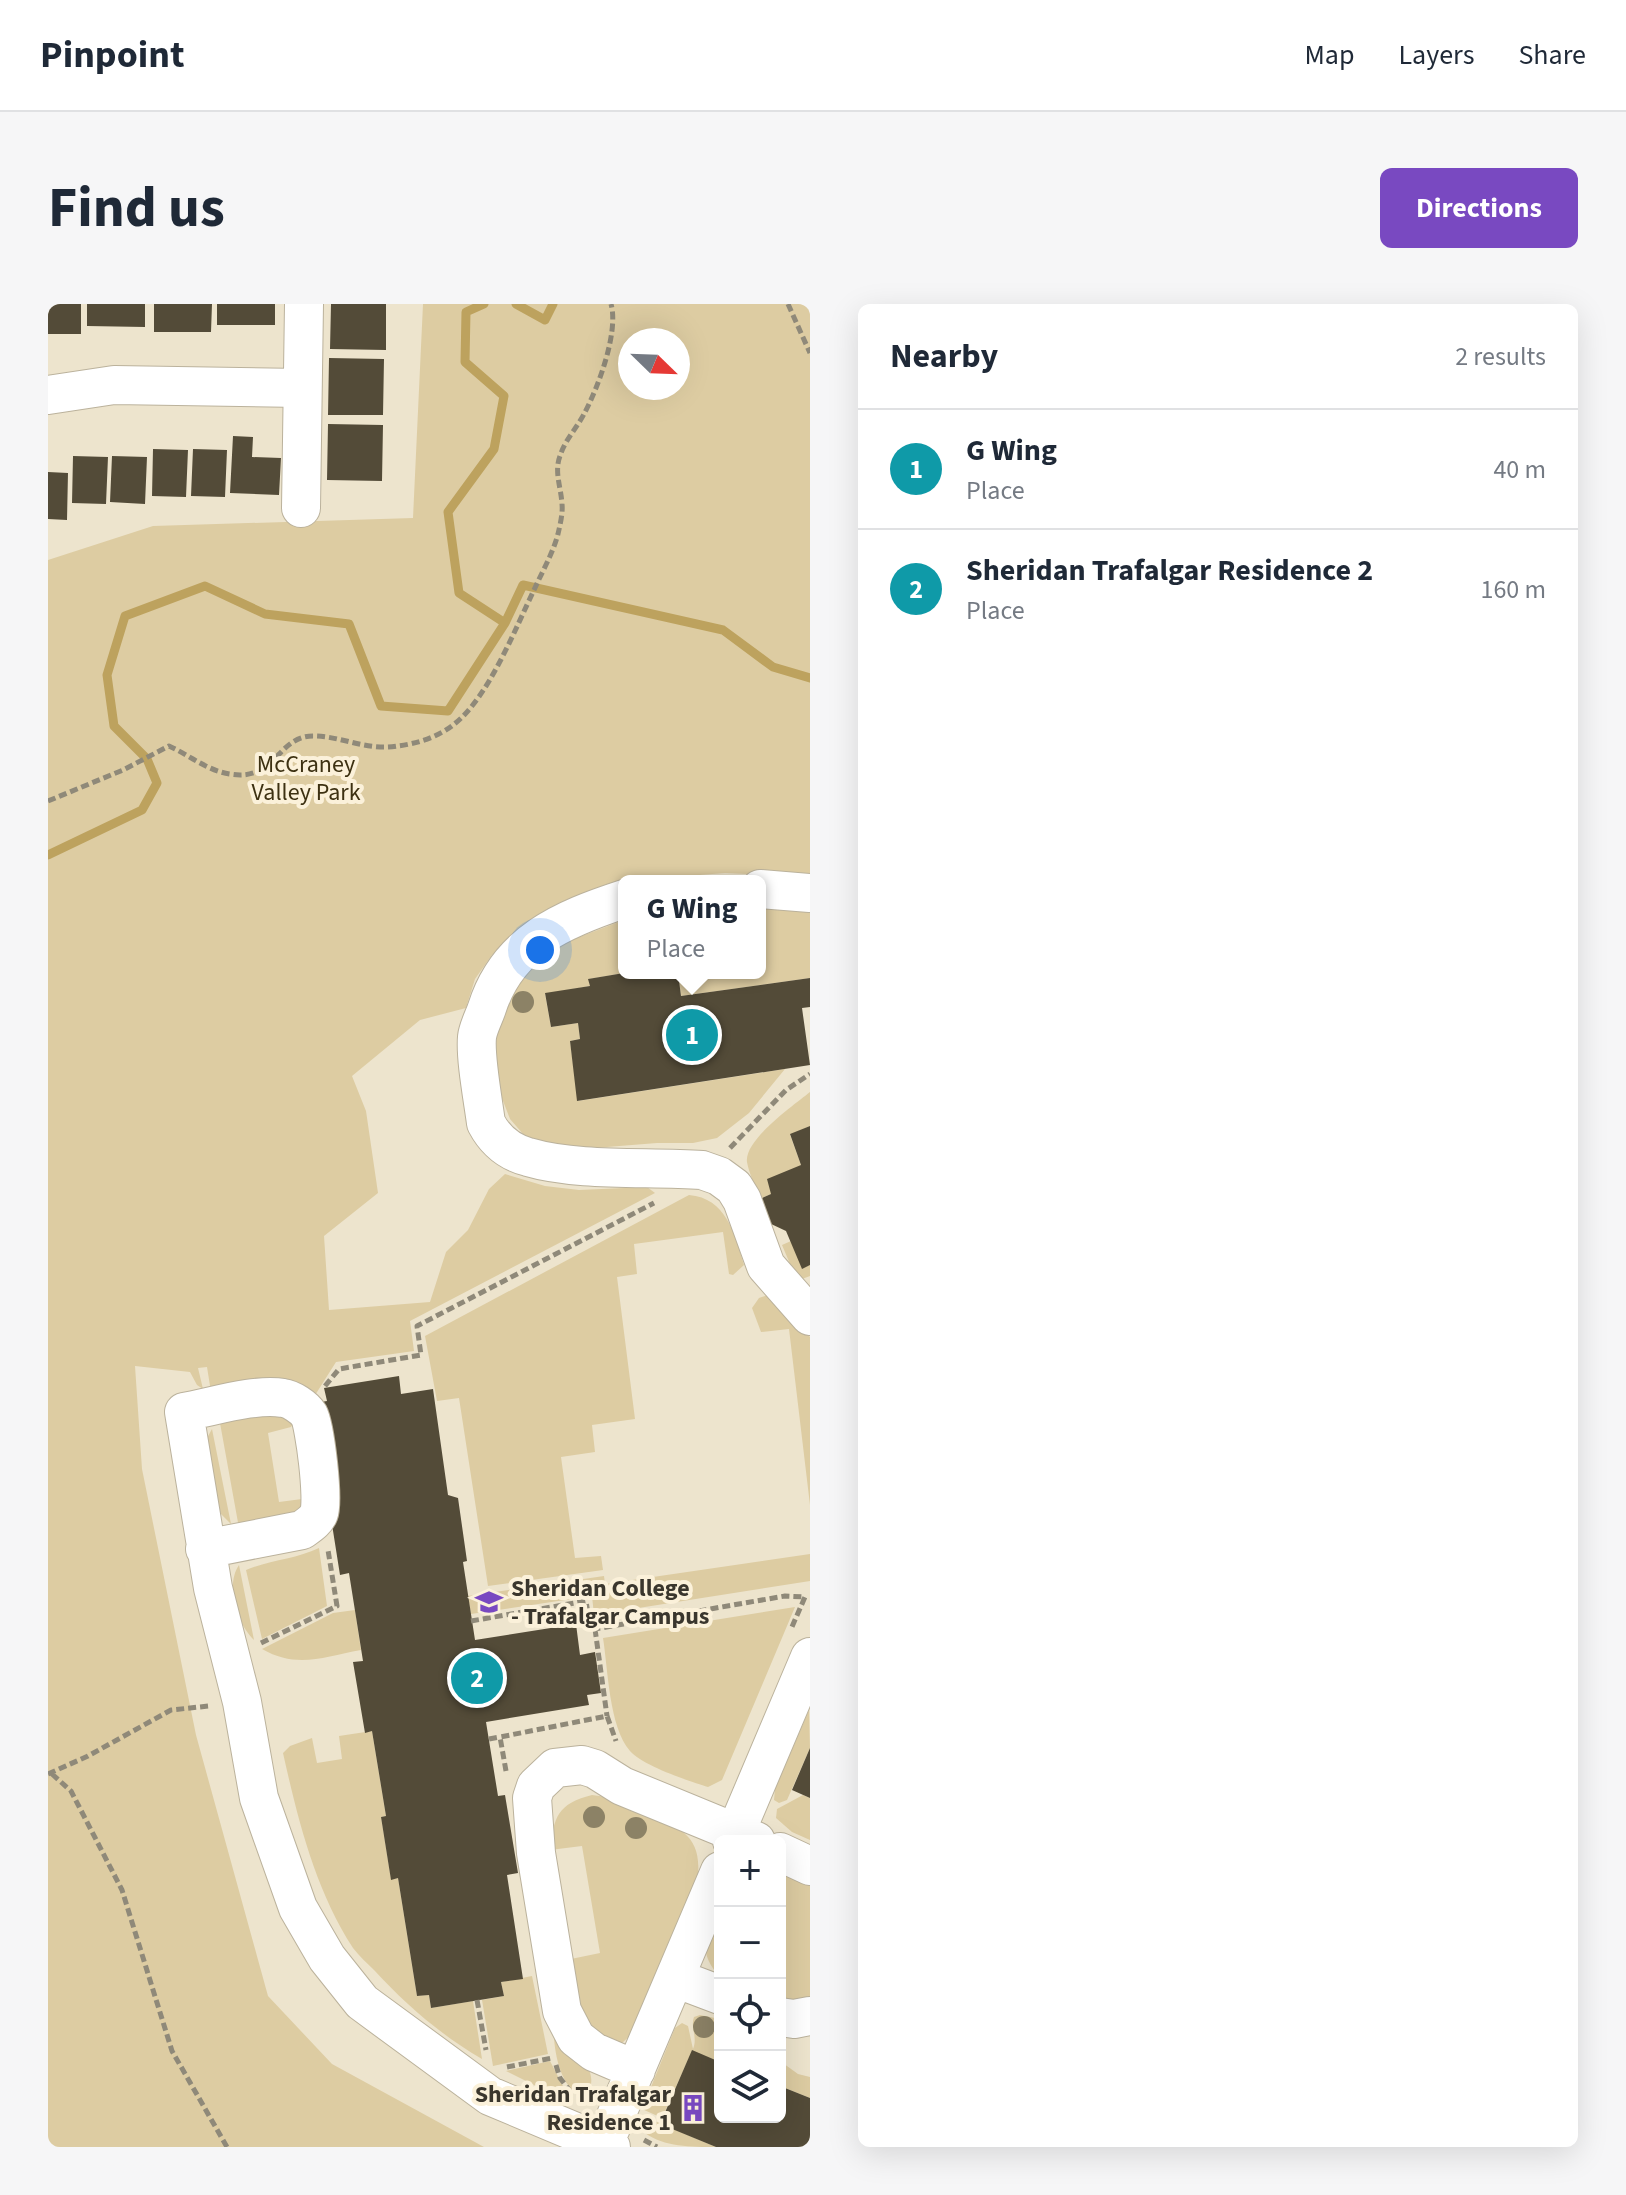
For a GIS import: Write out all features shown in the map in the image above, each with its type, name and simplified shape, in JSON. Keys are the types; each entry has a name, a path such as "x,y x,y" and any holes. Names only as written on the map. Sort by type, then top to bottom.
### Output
{"street":[{"path":"301,508 304,304"},
{"path":"48,395 114,385 301,388"},
{"path":"766,889 810,893"},
{"path":"618,901 585,911 535,938 511,961 492,991 477,1037 486,1123 502,1145 526,1157 572,1165 702,1170 719,1176 734,1187 742,1200 766,1266 810,1316"},
{"path":"205,1549 302,1530 314,1522 321,1510 318,1461 309,1415 297,1404 283,1398 257,1398 184,1412 205,1549 242,1702 259,1798 298,1908 327,1958 362,2002 490,2096 608,2146 636,2070 714,1885"},
{"path":"743,1835 810,1657"},
{"path":"636,2070 594,2052 576,2038 562,2011 536,1853 532,1798 536,1786 555,1768 582,1765 595,1769 622,1786 735,1835"},
{"path":"786,1855 810,1866"},
{"path":"675,1978 714,1993"},
{"path":"786,2018 810,2016"}],"path":[{"path":"48,801 169,746 207,767 230,775 253,774 273,764 288,743 310,736 363,747 396,747 429,738 454,725 479,697 527,605 557,536 562,506 557,476 559,458 570,434 584,416 596,388 615,317 611,304"},
{"path":"788,304 810,353"},
{"path":"702,1170 732,1146 786,1090 810,1074"},
{"path":"322,1390 339,1369 421,1355 417,1326 656,1202"},
{"path":"259,1644 337,1606 326,1537"},
{"path":"471,1621 509,1614"},
{"path":"595,1629 607,1716"},
{"path":"227,2147 172,2051 122,1890 71,1791 50,1774 171,1710 242,1702"},
{"path":"489,1739 500,1737"},
{"path":"477,2000 488,2061"},
{"path":"503,2067 553,2058"}],"green space":[{"name":"McCraney Valley Park","path":"423,304 810,304 810,877 725,873 618,875 618,888 555,905 492,955 475,979 466,1008 420,1020 352,1076 366,1111 378,1193 324,1236 329,1310 430,1302 446,1252 468,1230 489,1189 505,1174 545,1186 579,1190 647,1187 655,1193 410,1321 414,1351 336,1362 312,1400 211,1392 207,1367 198,1368 203,1389 190,1372 135,1366 142,1469 196,1735 268,1996 332,2064 484,2147 48,2147 48,560 153,526 413,518"},
{"path":"766,905 810,909 810,978 681,996 679,979 766,979"},
{"path":"618,922 618,974 589,979 590,986 545,994 551,1027 578,1023 580,1039 570,1041 578,1101 785,1069 749,1113 717,1138 693,1143 582,1149 530,1142 510,1119 495,1080 494,1045 497,1023 522,973 553,947"},
{"path":"810,1092 810,1126 790,1135 801,1165 771,1194 760,1199 748,1167 748,1153 771,1124"},
{"path":"689,1195 702,1198 720,1210 737,1241 744,1265 733,1275 729,1274 723,1232 634,1244 637,1274 617,1277 635,1419 592,1425 595,1452 561,1457 575,1558 601,1556 603,1570 488,1586 459,1398 437,1401 425,1336"},
{"path":"791,1241 802,1268 810,1265 810,1276 802,1279 793,1271 782,1245"},
{"path":"768,1295 810,1337 810,1505 789,1329 761,1332 752,1308 759,1298"},
{"path":"275,1411 293,1424 268,1433 279,1502 302,1499 304,1509 239,1528 220,1423"},
{"path":"212,1429 231,1524 219,1512 207,1438"},
{"path":"319,1548 327,1606 262,1639 246,1570"},
{"path":"810,1554 810,1581 594,1615 592,1596 471,1614 468,1596 604,1576 605,1584"},
{"path":"239,1565 254,1640 238,1615 235,1604 233,1583"},
{"path":"795,1607 722,1780 708,1787 655,1767 630,1751 623,1741 614,1713 603,1638"},
{"path":"355,1610 361,1650 299,1660 287,1659 262,1649 333,1613"},
{"path":"809,1710 810,1748 787,1800 779,1803 774,1800 775,1789"},
{"path":"372,1731 386,1816 381,1817 391,1879 398,1878 417,1996 429,1995 431,2008 473,2001 482,2059 425,2019 355,1951 328,1902 309,1854 283,1753 290,1746 312,1738 317,1763 342,1759 339,1736"},
{"path":"592,1795 626,1803 670,1824 688,1837 697,1855 697,1883 635,2031 621,2044 607,2043 576,2013 571,1959 600,1953 582,1846 550,1850 559,1814 571,1803"},
{"path":"803,1795 810,1798 810,1840 792,1832 776,1818 777,1809"},
{"path":"786,1870 810,1880 810,2000 786,2002"},
{"path":"714,1914 714,1970 705,1948"},
{"path":"532,1976 548,2054 493,2066 482,2000 504,1996 501,1982"},
{"path":"694,2017 714,2018 714,2060 692,2051 662,2118 642,2109 675,2028 682,2023 688,2026 693,2049"},
{"path":"554,2038 589,2071 591,2079 586,2101 566,2082"},
{"path":"550,2061 568,2096 544,2090 506,2071"},
{"path":"786,2065 798,2074 810,2077 810,2098 786,2088"},
{"path":"645,2117 716,2147 669,2144 652,2138 645,2133"}],"building":[{"path":"48,304 81,304 81,334 48,334"},
{"path":"87,304 145,304 145,327 87,326"},
{"path":"154,304 212,304 211,332 154,332"},
{"path":"217,304 275,304 275,325 217,325"},
{"path":"331,304 386,304 386,350 330,349"},
{"path":"329,358 384,359 383,415 328,415"},
{"path":"328,424 383,425 382,481 327,480"},
{"path":"233,436 253,437 252,457 281,458 279,495 230,493"},
{"path":"153,449 188,450 186,497 152,496"},
{"path":"193,449 227,450 225,497 191,496"},
{"path":"73,456 108,457 106,504 72,503"},
{"path":"112,456 147,457 145,504 110,502"},
{"path":"48,472 68,473 67,520 48,519"},
{"path":"618,974 618,979 679,979 681,996 810,978 810,1007 802,1008 810,1065 577,1101 570,1041 580,1039 578,1023 551,1027 545,993 590,986 588,979"},
{"path":"810,1126 810,1265 802,1269 786,1231 769,1223 760,1199 771,1194 767,1179 801,1165 790,1134"},
{"path":"399,1376 401,1394 433,1389 448,1495 458,1498 467,1561 463,1562 475,1640 576,1624 580,1655 595,1652 601,1693 587,1695 589,1705 486,1722 498,1796 505,1795 518,1873 507,1875 523,1979 501,1982 504,1996 431,2008 429,1995 417,1996 398,1878 391,1880 381,1817 386,1816 372,1731 365,1733 353,1662 363,1661 349,1573 340,1575 331,1518 338,1517 321,1402 327,1401 324,1388"},
{"path":"810,1748 810,1798 792,1790"},
{"name":"Sheridan Trafalgar Residence 1","path":"692,2050 714,2059 714,2123 786,2123 786,2088 810,2098 810,2147 716,2147 660,2124"}],"waterway":[{"path":"484,304 466,312 465,362 504,396 494,449 448,512 459,593 505,623"},
{"path":"516,304 545,320 553,304"},
{"path":"48,855 142,810 157,783 147,759 114,726 107,675 125,616 205,586 265,614 349,624 381,706 448,711 505,623 523,585 723,630 773,667 810,678"}],"place":[{"name":"G Wing","path":"692,1035"},
{"name":"Sheridan College - Trafalgar Campus","path":"489,1602"},
{"name":"Sheridan Trafalgar Residence 2","path":"477,1678"},
{"name":"Sheridan Trafalgar Residence 1","path":"693,2108"}]}
